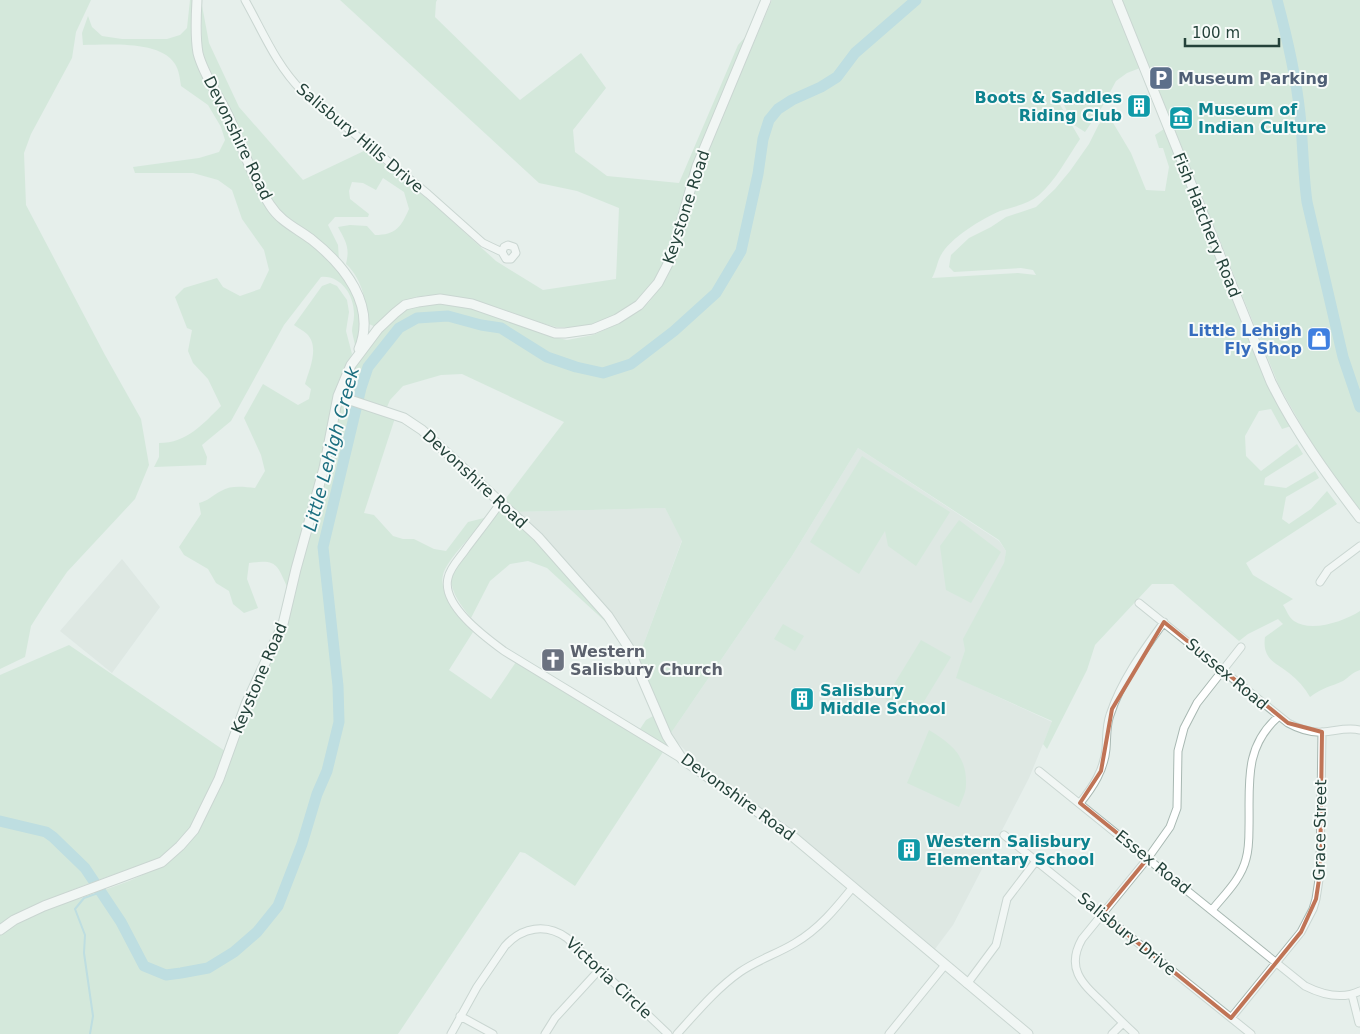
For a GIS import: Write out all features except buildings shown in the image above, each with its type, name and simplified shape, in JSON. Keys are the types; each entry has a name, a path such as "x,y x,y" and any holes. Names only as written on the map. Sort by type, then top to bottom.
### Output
{"street":[{"name":"Devonshire Road","path":"197,0 197,43 201,62 228,115 265,196 282,219 317,244 344,272 359,295 364,317 364,330 363,340 356,357"},
{"name":"Salisbury Hills Drive","path":"245,0 276,59 298,87 428,194 483,243 502,252"},
{"name":"Keystone Road","path":"0,930 28,913 162,862 194,830 219,779 246,704 283,624 341,397 356,357 371,337 395,313 405,306 440,299 462,302 544,330 565,333 580,332 605,325 640,305 658,283 671,258 697,166 766,0"},
{"name":"Fish Hatchery Road","path":"1117,0 1271,382 1309,449 1360,518"},
{"name":"Devonshire Road","path":"341,397 404,418 422,430 538,537 616,626 629,648 667,736 682,759 778,826 1028,1034"},
{"path":"501,502 452,568 447,582 447,589 451,600 477,630 504,651 682,759"},
{"path":"1320,582 1328,570 1360,546"},
{"name":"Sussex Road","path":"1139,603 1278,716 1296,727 1322,732 1349,729 1360,730"},
{"path":"1080,803 1092,787 1100,771 1106,749 1107,726 1112,709 1134,666 1164,622"},
{"path":"1135,1034 1080,979 1075,966 1078,946 1148,858 1174,818 1178,797 1178,751 1184,728 1197,703 1240,647"},
{"path":"1212,910 1244,867 1248,848 1251,760 1261,736 1278,716"},
{"name":"Grace Street","path":"1231,1018 1306,923 1313,909 1319,888 1320,873 1322,732"},
{"name":"Essex Road","path":"1039,771 1306,986 1317,992 1334,996 1352,995"},
{"name":"Salisbury Drive","path":"1004,835 1251,1034"},
{"path":"967,984 996,945 1007,899 1036,861"},
{"path":"677,1034 727,982 759,961 797,942 815,929 853,887"},
{"name":"Victoria Circle","path":"450,1034 477,987 505,946 515,936 530,930 545,929 561,934 668,1034"},
{"path":"889,1034 945,965"},
{"path":"545,1034 555,1018 600,969"},
{"path":"1359,1023 1352,995 1360,991"},
{"path":"460,1016 493,1034"},
{"path":"1112,1034 1123,1023"}],"highlighted area":[{"path":"1164,622 1288,723 1322,732 1320,873 1316,899 1301,932 1231,1018 1102,914 1148,858 1080,803 1101,771 1112,709"}],"shaded area":[{"path":"858,448 999,541 1006,551 1004,565 965,650 957,678 1052,722 1029,778 953,925 935,949 784,823 707,772 677,742 671,733 792,556"},
{"path":"665,508 682,540 638,659 627,636 605,607 514,512"},
{"path":"122,559 160,607 112,673 60,631"}],"green space":[{"path":"0,0 91,0 76,32 72,58 31,134 24,153 26,205 141,419 149,465 135,499 67,572 45,604 31,626 25,657 0,669"},
{"path":"190,0 195,0 193,36 277,220 294,234 307,240 347,280 355,296 361,328 356,350 352,331 354,308 349,294 335,279 321,277 284,325 231,421 202,445 207,457 206,465 154,467 159,457 159,443 178,440 186,436 201,426 221,406 208,379 193,363 188,351 192,330 187,328 175,297 184,288 217,278 223,287 240,296 260,289 269,270 264,250 242,219 232,190 218,180 193,173 135,173 133,167 199,158 219,152 225,140 221,127 208,105 181,86 176,66 168,56 146,47 83,45 82,33 88,16 92,27 102,36 122,39 167,39 180,35 187,28"},
{"path":"201,0 209,43 239,107 303,180 366,150 429,200 496,261 543,290 616,279 619,208 577,191 539,183 340,0 437,0 435,17 520,100 581,53 606,88 573,130 575,152 607,176 679,183 738,45 748,34 666,262 644,295 635,303 604,321 580,326 556,327 470,299 434,295 410,299 394,309 376,327 369,324 360,284 346,264 348,253 338,227 350,225 367,226 375,235 393,232 403,221 409,209 404,192 383,178 376,190 363,183 352,182 349,191 350,199 369,214 368,217 335,217 328,225 338,245 339,260 310,233 293,223 269,195 206,62 202,48"},
{"path":"772,0 1115,0 1140,68 1127,73 1116,81 1102,107 1085,132 1074,125 1062,101 1059,103 1080,139 1056,176 1035,198 993,214 958,236 944,250 932,278 1018,273 1036,275 1033,270 1021,268 954,272 949,267 951,255 969,238 1006,217 1036,207 1070,171 1089,144 1099,124 1109,116 1131,153 1146,190 1165,191 1169,167 1163,148 1159,148 1155,135 1164,129 1275,400 1291,426 1282,429 1271,409 1259,411 1245,436 1246,456 1261,471 1297,444 1303,454 1265,478 1264,485 1286,488 1315,471 1319,478 1286,497 1282,519 1289,524 1311,509 1327,491 1337,504 1246,563 1253,575 1293,599 1283,605 1292,620 1301,624 1318,626 1328,624 1337,622 1360,611 1360,670 1343,681 1323,689 1310,697 1298,681 1274,663 1268,655 1265,637 1283,624 1278,619 1248,634 1239,641 1173,584 1152,584 1095,645 1087,670 1047,749 1043,744 1052,721 956,678 965,650 963,639 1004,563 1006,551 999,540 858,448 792,556 671,733 638,659 682,541 665,508 514,512 503,502 564,422 462,374 441,375 403,386 390,400 387,407 344,393 357,362 376,337 407,308 432,303 467,307 545,335 567,340 593,335 622,322 649,302 666,279 678,251 702,164"},
{"path":"1122,0 1360,0 1360,511 1320,458 1279,386"},
{"path":"330,283 337,286 347,300 349,312 346,331 352,354 339,380 333,398 321,467 288,589 278,569 271,563 249,563 247,579 258,608 244,613 233,604 229,591 216,583 208,569 184,555 179,547 201,514 199,503 229,488 255,488 265,471 261,455 244,418 263,384 298,405 309,399 311,389 305,384 311,365 313,345 307,334 294,325 322,286"},
{"path":"343,402 383,416 395,418 364,513 374,515 393,536 403,539 414,539 434,549 446,551 468,522 488,517 456,553 443,575 443,587 447,598 473,632 449,670 491,699 516,662 604,713 663,752 575,886 525,853 520,852 398,1034 0,1034 0,934 15,924 43,911 129,881 165,865 187,845 251,700 284,632 339,406"},
{"path":"862,456 950,512 916,566 888,546 885,531 859,574 810,542"},
{"path":"499,509 505,510 535,538 608,621 622,643 608,624 547,568 528,561 510,564 490,581 471,618 454,593 451,575"},
{"path":"959,520 1001,552 971,603 946,590 940,546"},
{"path":"783,624 804,636 795,651 774,639"},
{"path":"921,640 951,657 914,718 885,699"},
{"path":"69,645 225,751 214,782 199,813 180,840 168,852 152,864 126,870 75,889 0,925 0,675"},
{"path":"655,715 666,743 665,746 640,729 646,720"},
{"path":"929,730 951,746 964,766 966,788 959,807 907,783"}],"waterway":[{"name":"Little Lehigh Creek","path":"0,821 46,832 85,868 121,922 144,966 166,975 208,968 234,952 257,932 278,906 302,844 317,794 327,771 339,722 338,686 323,547 361,388 368,367 399,328 417,318 448,316 501,328 547,357 576,367 603,373 631,364 674,331 716,293 741,251 758,174 763,139 769,120 778,109 792,100 821,87 837,77 855,53 916,0"},
{"name":"Little Lehigh Creek","path":"1277,0 1291,57 1298,100 1307,202 1343,357 1360,407"},
{"path":"90,1034 93,1016 84,953 85,935 75,909 84,898 101,892"}],"place":[{"name":"Museum Parking","path":"1161,78"},
{"name":"Boots & Saddles Riding Club","path":"1139,106"},
{"name":"Museum of Indian Culture","path":"1181,118"},
{"name":"Little Lehigh Fly Shop","path":"1319,339"},
{"name":"Western Salisbury Church","path":"553,660"},
{"name":"Salisbury Middle School","path":"802,699"},
{"name":"Western Salisbury Elementary School","path":"909,850"}]}
